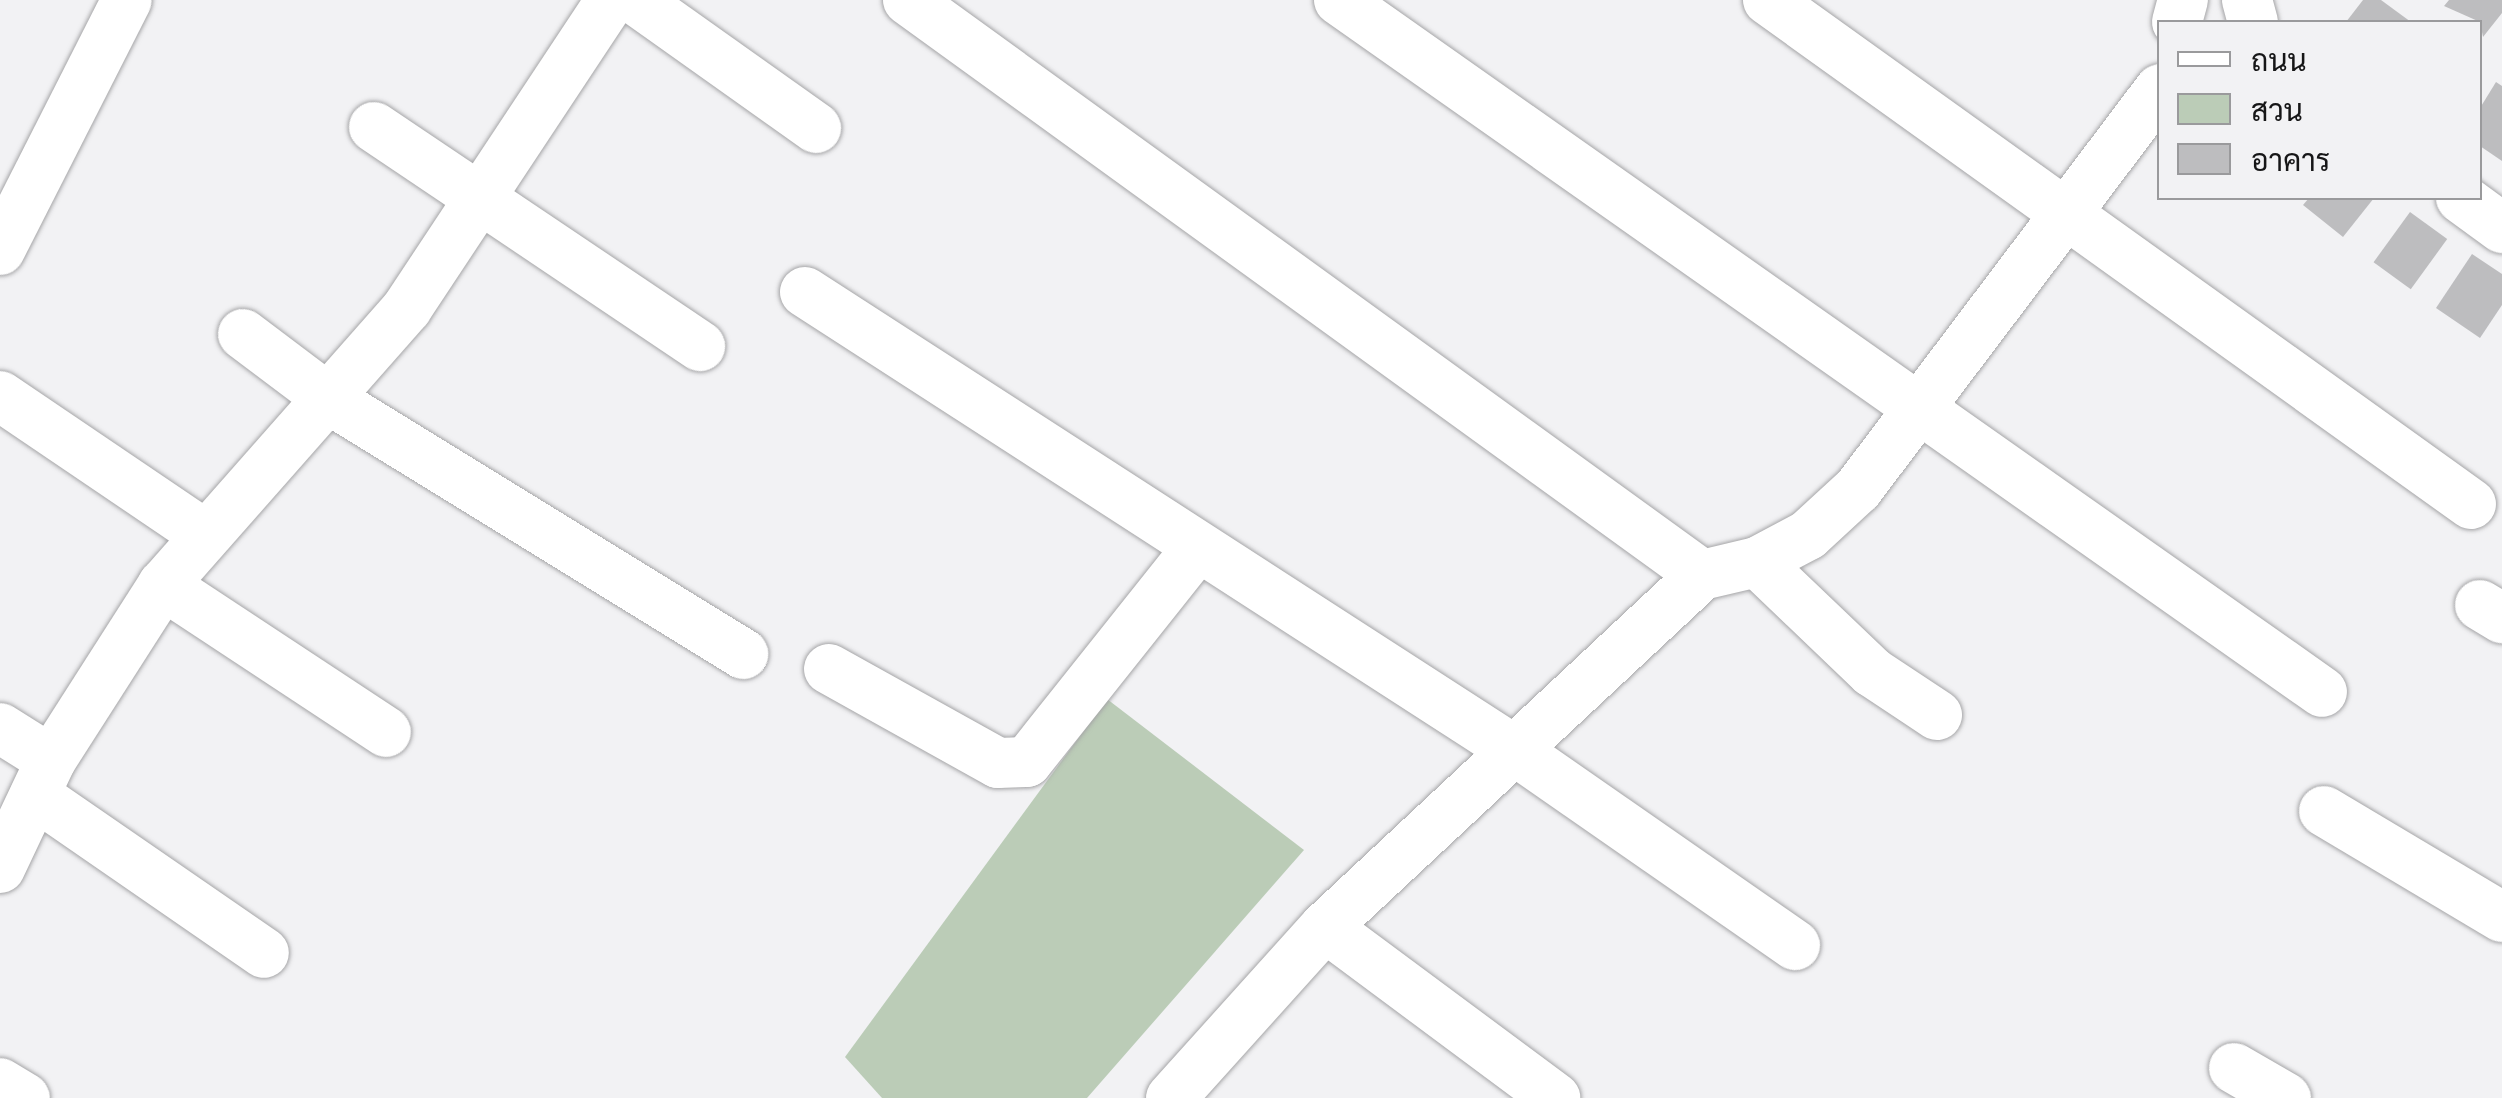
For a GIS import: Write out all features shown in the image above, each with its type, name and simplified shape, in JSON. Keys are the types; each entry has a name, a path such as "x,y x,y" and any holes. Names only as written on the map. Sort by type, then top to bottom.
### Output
{"street":[{"path":"0,250 127,0"},
{"path":"0,868 43,778 163,585 201,532 332,401 478,198 611,0"},
{"path":"636,0 816,128"},
{"path":"1339,0 1920,414 2322,692"},
{"path":"1768,0 2067,206 2472,504"},
{"path":"910,1 1702,575"},
{"path":"1171,1098 1325,926 1520,754 1702,575 1757,562 1808,535 1920,414 2067,206 2157,93"},
{"path":"374,127 700,346"},
{"path":"2463,200 2502,228"},
{"path":"805,292 1195,551 1520,754 1795,945"},
{"path":"242,334 332,401 742,654"},
{"path":"0,396 201,532"},
{"path":"829,669 998,763 1027,762 1195,551"},
{"path":"1757,562 1872,672 1936,715"},
{"path":"163,585 386,732"},
{"path":"0,728 43,778 264,953"},
{"path":"2324,811 2502,917"},
{"path":"1325,926 1555,1098"},
{"path":"2234,1068 2286,1098"},
{"path":"0,1083 25,1098"}],"green space":[{"path":"1107,699 1304,850 1087,1098 882,1098 845,1057"}],"building":[{"path":"2363,0 2381,0 2408,20 2348,20"},
{"path":"2449,0 2502,0 2502,13 2483,37 2482,20 2444,6"},
{"path":"2496,82 2502,86 2502,161 2482,147 2482,105"},
{"path":"2307,200 2372,200 2343,237 2303,205"},
{"path":"2410,212 2447,239 2411,289 2374,262"},
{"path":"2472,254 2502,274 2502,305 2480,338 2436,308"}]}
